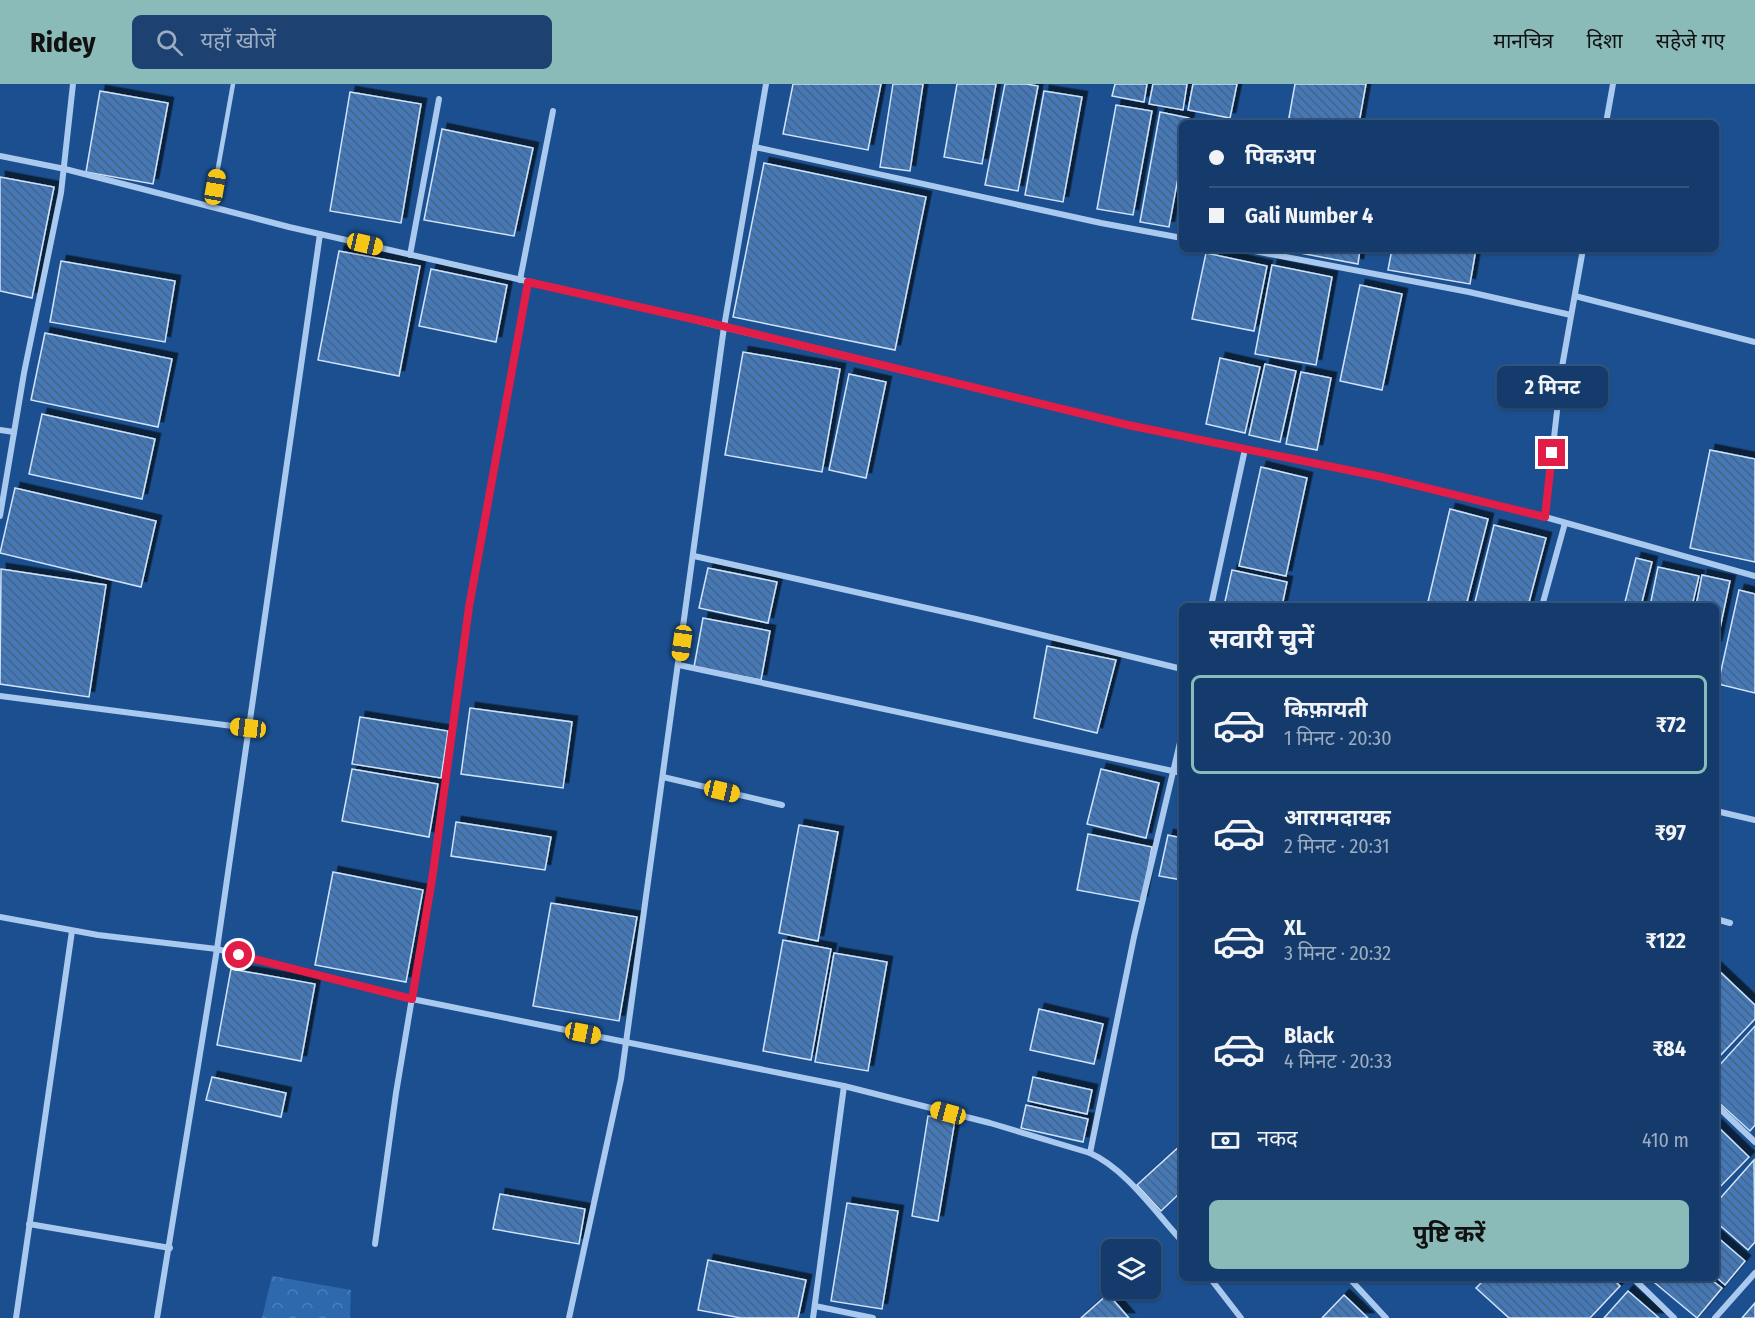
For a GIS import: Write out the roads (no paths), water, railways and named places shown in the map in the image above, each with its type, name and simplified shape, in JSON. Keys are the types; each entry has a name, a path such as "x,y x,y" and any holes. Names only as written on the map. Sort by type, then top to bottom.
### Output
{"street":[{"path":"0,516 24,373 62,193 73,84"},
{"path":"569,1318 621,1079 724,327 766,84"},
{"path":"1607,120 1613,84"},
{"path":"410,255 439,99"},
{"path":"520,280 553,111"},
{"path":"755,147 1101,223 1179,237"},
{"path":"0,156 65,169 320,234 724,327 1128,425 1382,477 1545,517 1755,576"},
{"path":"157,1318 217,949 320,234"},
{"path":"1260,252 1469,292 1571,315"},
{"path":"1545,517 1562,367 1582,252"},
{"path":"375,1244 433,873 469,607 528,282"},
{"path":"1575,296 1755,342"},
{"path":"0,430 14,432"},
{"path":"1212,603 1245,449"},
{"path":"1543,603 1565,523"},
{"path":"694,556 1179,668"},
{"path":"679,665 1179,772"},
{"path":"0,696 248,728"},
{"path":"1090,1153 1134,937 1179,746"},
{"path":"663,777 782,805"},
{"path":"1719,812 1755,820"},
{"path":"0,917 72,931 217,949 412,999 844,1086 990,1123 1090,1153 1105,1160 1123,1176 1179,1238"},
{"path":"1719,920 1730,922"},
{"path":"16,1318 72,931"},
{"path":"813,1318 844,1086"},
{"path":"1719,1108 1755,1142"},
{"path":"30,1224 170,1248"},
{"path":"1715,1318 1755,1273"},
{"path":"1212,1281 1241,1318"},
{"path":"1352,1281 1386,1318"},
{"path":"1636,1281 1674,1318"},
{"path":"815,1306 873,1318"}],"lane":[{"path":"211,207 233,84"}]}
